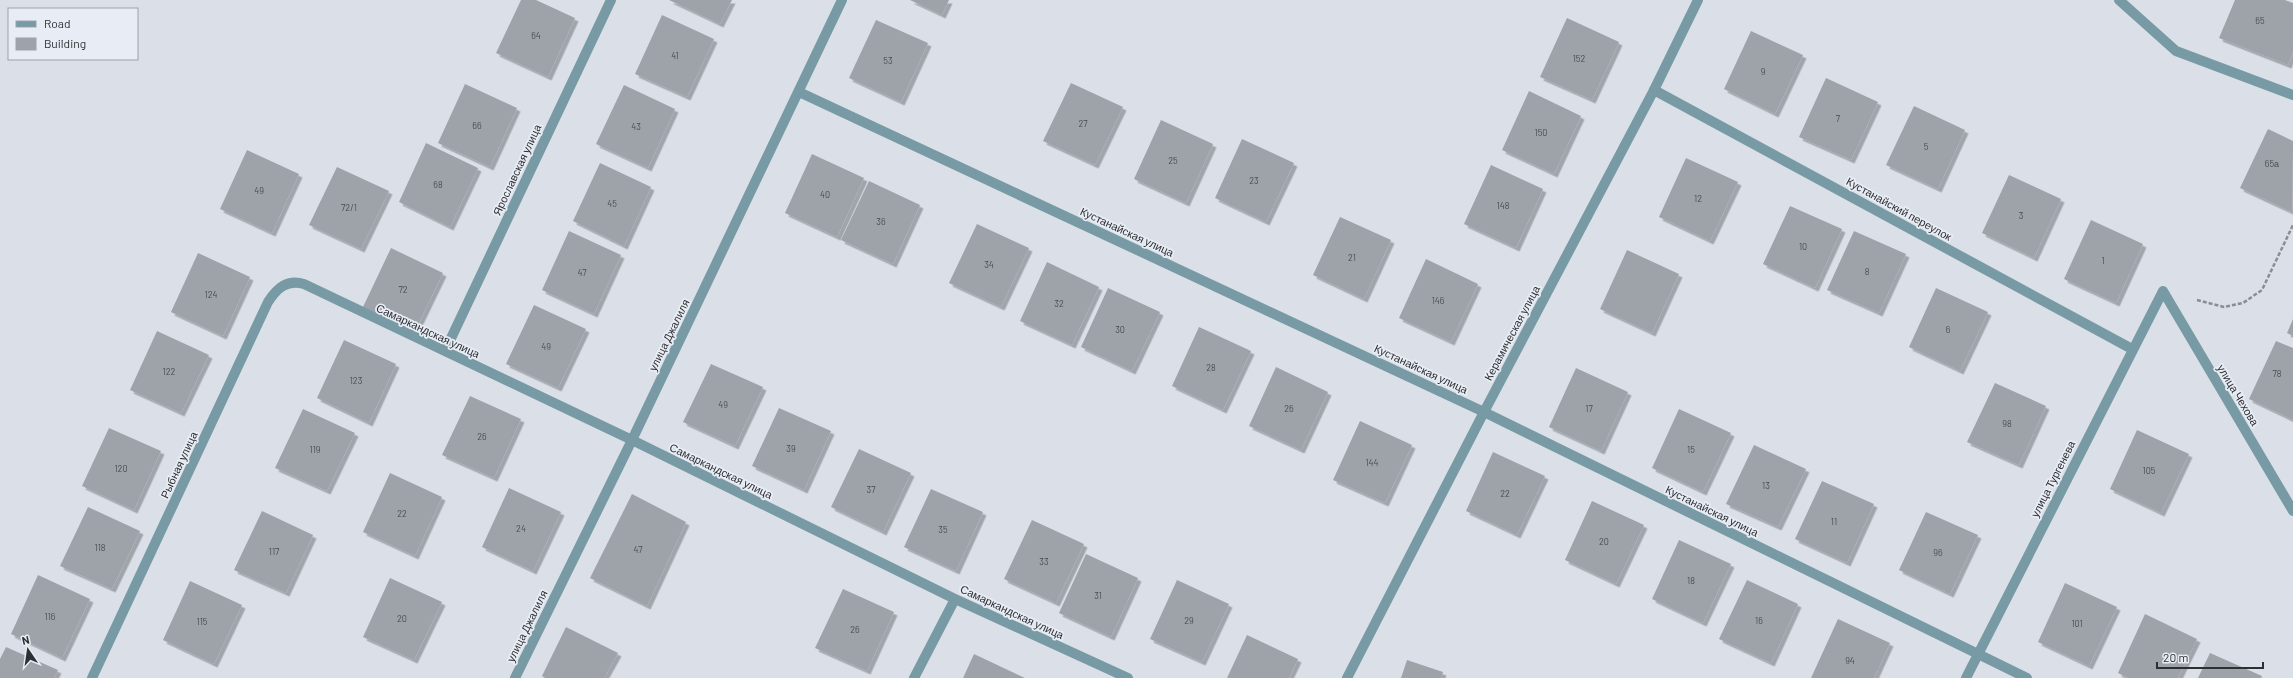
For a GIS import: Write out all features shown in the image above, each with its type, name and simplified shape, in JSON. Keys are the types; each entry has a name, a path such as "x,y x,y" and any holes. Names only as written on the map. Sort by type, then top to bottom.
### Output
{"street":[{"name":"Ярославская улица","path":"445,351 611,0"},
{"name":"улица Джалиля","path":"515,678 632,440 842,0"},
{"name":"Керамическая улица","path":"1347,678 1484,412 1654,90 1698,0"},
{"path":"2118,0 2176,51 2293,94"},
{"name":"Кустанайский переулок","path":"1654,90 2132,349"},
{"name":"Кустанайская улица","path":"799,92 1484,412 1977,655 2027,678"},
{"name":"Рыбная улица","path":"92,678 268,302 273,294 285,284 291,282 304,284"},
{"name":"Самаркандская улица","path":"304,284 632,440 955,598 1128,678"},
{"name":"улица Тургенева","path":"1966,678 2132,349 2163,291"},
{"name":"улица Чехова","path":"2163,291 2293,511"},
{"path":"914,678 955,598"}],"path":[{"path":"2163,291 2224,307 2243,303 2262,290 2293,225"}],"building":[{"path":"521,0 536,0 575,18 548,77 496,53"},
{"path":"669,0 732,0 720,24"},
{"path":"910,0 949,0 942,15"},
{"path":"2235,0 2285,0 2293,3 2293,52 2288,65 2219,38"},
{"path":"662,15 714,39 687,97 635,74"},
{"path":"1567,18 1619,42 1592,100 1540,77"},
{"path":"876,20 928,43 901,102 849,78"},
{"path":"1751,31 1803,55 1775,114 1724,89"},
{"path":"1826,78 1878,102 1851,160 1799,137"},
{"path":"1071,83 1123,107 1095,165 1043,141"},
{"path":"465,84 517,108 490,167 438,143"},
{"path":"624,85 675,109 648,168 596,144"},
{"path":"1529,91 1581,116 1554,174 1502,150"},
{"path":"1914,106 1965,130 1938,189 1886,165"},
{"path":"1161,120 1213,144 1186,203 1134,179"},
{"path":"2268,129 2293,141 2292,212 2240,188"},
{"path":"1242,139 1294,163 1266,222 1215,198"},
{"path":"426,143 478,168 450,227 399,202"},
{"path":"247,150 299,174 272,233 220,209"},
{"path":"812,154 864,178 837,237 785,213"},
{"path":"1686,158 1738,182 1710,241 1659,217"},
{"path":"600,163 651,187 624,246 573,221"},
{"path":"1491,165 1543,189 1516,248 1464,224"},
{"path":"337,167 389,191 361,249 309,225"},
{"path":"2009,175 2061,199 2034,258 1982,233"},
{"path":"869,181 920,205 893,264 841,240"},
{"path":"1790,206 1842,229 1815,288 1763,264"},
{"path":"1340,217 1391,240 1364,299 1313,275"},
{"path":"2091,220 2143,244 2116,303 2064,279"},
{"path":"977,224 1029,248 1001,307 949,283"},
{"path":"569,231 621,255 594,314 542,290"},
{"path":"1854,231 1906,254 1879,313 1827,290"},
{"path":"391,248 443,273 415,331 363,307"},
{"path":"1627,250 1679,274 1652,333 1600,309"},
{"path":"198,253 250,277 223,336 171,312"},
{"path":"1426,259 1478,284 1451,342 1399,318"},
{"path":"1047,262 1099,287 1072,345 1020,321"},
{"path":"1108,288 1160,312 1132,371 1081,347"},
{"path":"1936,288 1988,312 1960,371 1909,347"},
{"path":"534,305 586,329 558,388 506,364"},
{"path":"2293,319 2293,336 2287,333"},
{"path":"1199,327 1251,351 1223,410 1172,386"},
{"path":"157,331 209,355 181,413 130,390"},
{"path":"344,340 396,364 369,423 317,398"},
{"path":"2276,341 2293,348 2293,420 2249,399"},
{"path":"711,364 763,387 735,446 683,422"},
{"path":"1276,367 1328,392 1301,450 1249,426"},
{"path":"1576,368 1628,392 1601,451 1549,427"},
{"path":"1995,383 2046,406 2019,465 1967,442"},
{"path":"470,396 521,419 494,478 442,455"},
{"path":"779,408 831,431 804,490 752,466"},
{"path":"303,409 355,433 327,491 275,468"},
{"path":"1679,409 1731,433 1703,492 1652,468"},
{"path":"1360,421 1412,445 1385,503 1333,480"},
{"path":"109,428 161,451 134,510 82,486"},
{"path":"2137,430 2189,454 2161,513 2110,489"},
{"path":"1754,445 1806,469 1778,527 1726,504"},
{"path":"859,449 911,473 883,532 831,507"},
{"path":"1493,452 1545,476 1517,535 1466,511"},
{"path":"390,473 442,497 415,556 363,532"},
{"path":"1822,481 1874,504 1847,563 1795,539"},
{"path":"509,488 561,512 533,571 482,547"},
{"path":"931,489 983,512 956,571 904,547"},
{"path":"632,494 686,522 647,606 590,578"},
{"path":"1592,501 1644,525 1616,584 1565,560"},
{"path":"88,507 140,531 112,589 60,566"},
{"path":"262,511 313,535 286,593 234,570"},
{"path":"1926,512 1978,535 1950,594 1899,570"},
{"path":"1032,520 1084,544 1056,603 1004,579"},
{"path":"1679,540 1731,564 1703,623 1652,599"},
{"path":"1086,554 1138,578 1111,637 1059,613"},
{"path":"38,575 90,599 62,658 11,634"},
{"path":"390,578 442,602 414,660 363,637"},
{"path":"1177,580 1229,604 1202,662 1150,639"},
{"path":"1747,580 1798,604 1771,663 1719,639"},
{"path":"190,581 242,605 214,664 163,640"},
{"path":"2065,583 2117,607 2089,666 2038,642"},
{"path":"843,589 894,612 867,671 815,648"},
{"path":"2145,614 2197,639 2178,678 2128,678 2118,673"},
{"path":"1838,619 1890,643 1874,678 1811,678"},
{"path":"566,627 618,653 604,678 545,678 542,676"},
{"path":"1247,635 1298,659 1289,678 1227,678"},
{"path":"6,647 58,670 54,678 0,678 0,659"},
{"path":"2210,653 2262,676 2261,678 2198,678"},
{"path":"974,654 1025,678 963,678"},
{"path":"1407,660 1443,672 1441,678 1401,678"}]}
